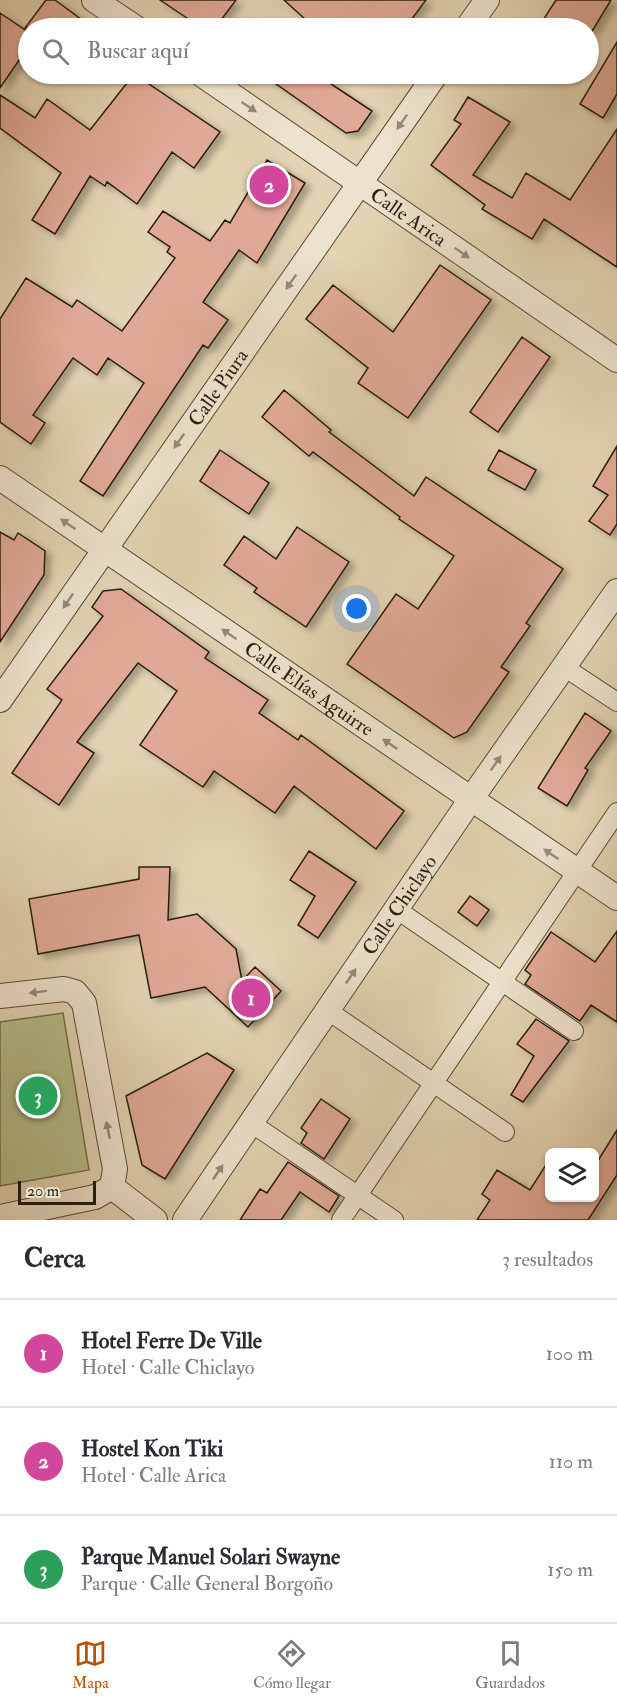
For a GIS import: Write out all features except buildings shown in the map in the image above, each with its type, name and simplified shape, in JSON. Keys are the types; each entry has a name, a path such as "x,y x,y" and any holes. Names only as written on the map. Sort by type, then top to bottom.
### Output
{"street":[{"path":"94,0 121,18"},
{"path":"474,18 487,0"},
{"name":"Calle Arica","path":"216,84 617,360"},
{"name":"Calle Piura","path":"0,700 429,84"},
{"name":"Calle Elías Aguirre","path":"0,478 617,898"},
{"name":"Calle Chiclayo","path":"185,1220 471,799 617,591"},
{"path":"564,667 617,702"},
{"path":"341,1220 617,812"},
{"path":"396,909 574,1031"},
{"path":"0,996 64,989 75,992 84,1003 115,1169 112,1187"},
{"path":"327,1010 505,1132"},
{"path":"251,1123 394,1220"},
{"path":"0,1217 95,1197 112,1187"},
{"path":"112,1187 155,1220"}],"green space":[{"path":"63,1013 89,1170 0,1186 0,1022"}],"place":[{"name":"Hostel Kon Tiki","path":"269,185"},
{"name":"Hotel Ferre De Ville","path":"251,998"},
{"name":"Parque Manuel Solari Swayne","path":"38,1096"}]}
